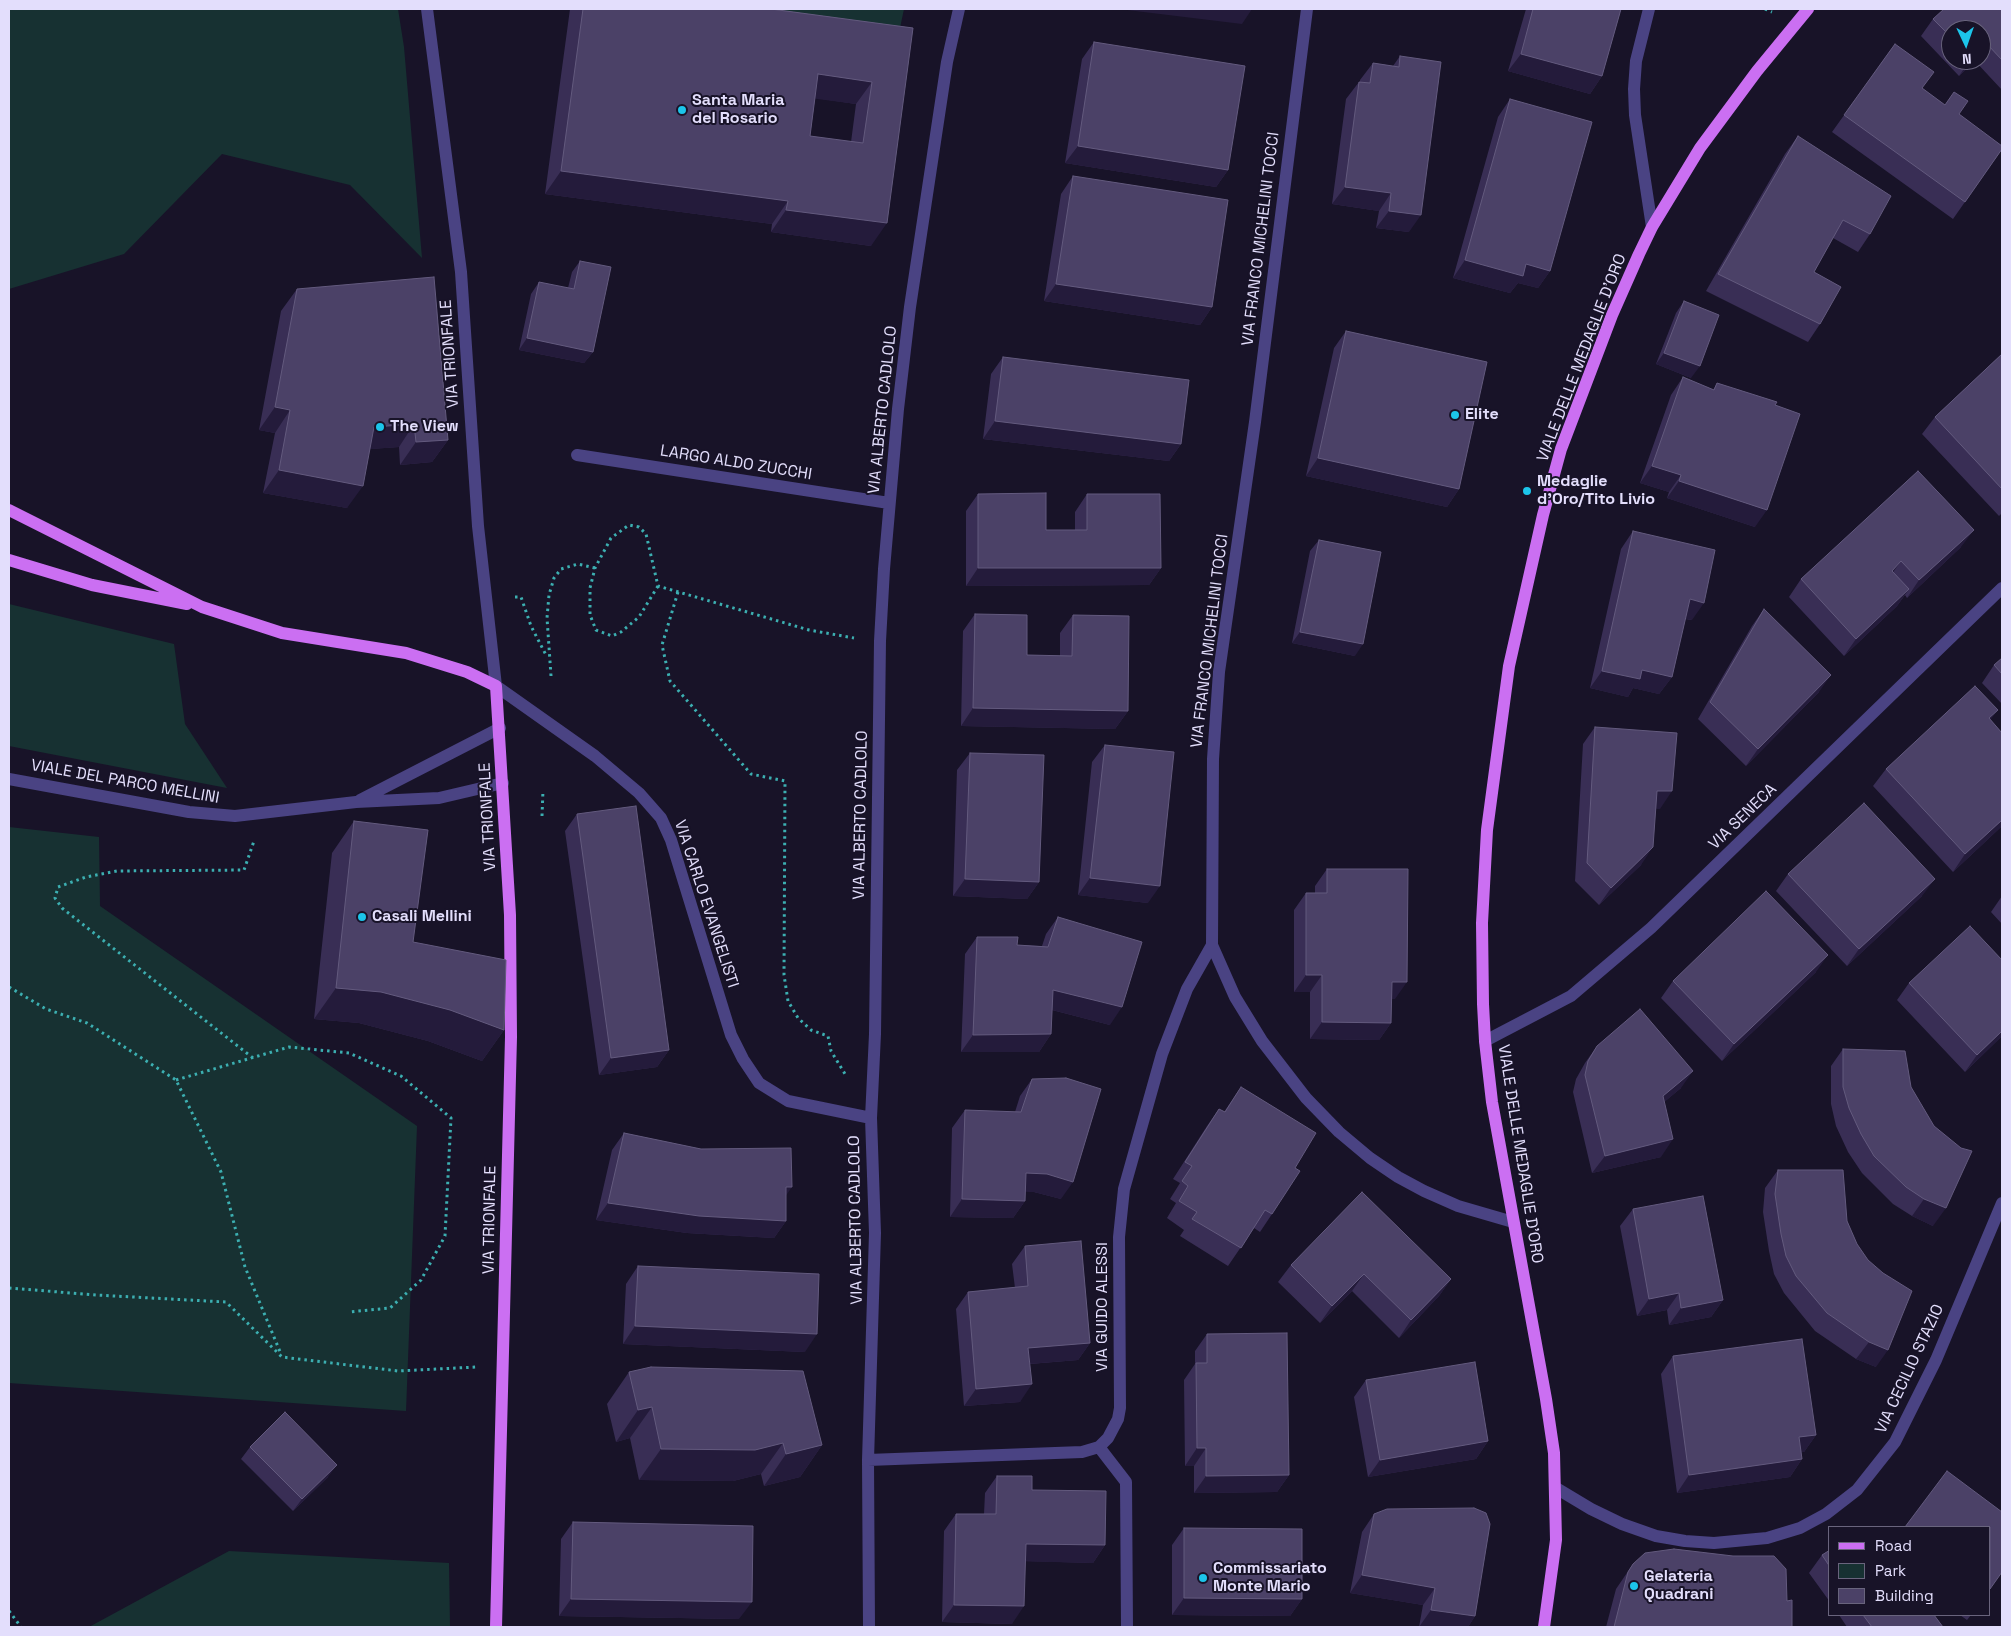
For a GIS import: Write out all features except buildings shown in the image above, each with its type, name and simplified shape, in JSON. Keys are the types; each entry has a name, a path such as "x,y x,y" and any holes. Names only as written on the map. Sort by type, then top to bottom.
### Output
{"main road":[{"name":"VIALE DELLE MEDAGLIE D'ORO","path":"1544,1627 1556,1540 1556,1488 1546,1399 1495,1121 1484,1041 1482,923 1487,830 1498,734 1520,610 1561,449 1612,315 1652,227 1682,177 1719,121 1808,9"},
{"path":"9,510 202,607"},
{"path":"9,560 92,585 202,607 282,633 406,653 467,672 496,686"},
{"name":"VIA TRIONFALE","path":"496,686 510,915 510,1037 496,1627"}],"street":[{"name":"VIA TRIONFALE","path":"427,9 461,272 478,526 496,686"},
{"name":"VIA ALBERTO CADLOLO","path":"869,1627 868,1460 876,1233 871,1118 875,1034 880,641 889,503 910,307 947,62 959,9"},
{"name":"VIA FRANCO MICHELINI TOCCI","path":"1306,9 1255,422 1219,672 1213,759 1212,944 1235,997 1262,1041 1306,1098 1339,1132 1398,1177 1436,1197 1492,1218 1513,1222"},
{"path":"1649,9 1636,61 1634,89 1635,115 1652,227"},
{"name":"LARGO ALDO ZUCCHI","path":"577,455 889,503"},
{"name":"VIA SENECA","path":"1484,1041 1572,996 1651,928 2002,588"},
{"name":"VIA CARLO EVANGELISTI","path":"496,686 595,756 639,793 661,818 672,840 731,1035 743,1059 759,1082 774,1094 788,1101 871,1118"},
{"name":"VIALE DEL PARCO MELLINI","path":"356,802 500,728"},
{"name":"VIALE DEL PARCO MELLINI","path":"9,779 204,814 264,814 356,802 447,797 503,784"},
{"name":"VIA GUIDO ALESSI","path":"1099,1447 1115,1428 1120,1408 1119,1236 1124,1189 1162,1054 1187,989 1212,944"},
{"name":"VIA CECILIO STAZIO","path":"1556,1488 1591,1509 1622,1524 1656,1536 1685,1541 1714,1543 1767,1538 1800,1528 1826,1514 1857,1490 1895,1442 1936,1360 2002,1202"},
{"path":"868,1460 1082,1452 1099,1447 1126,1482 1126,1627"}],"path":[{"path":"629,525 639,527 646,534 658,586 639,616 630,626 612,636 604,635 596,630 590,614 590,588 595,568 607,544 618,532 629,525"},
{"path":"551,676 548,660 547,618 549,595 554,578 561,569 578,564 595,568"},
{"path":"658,586 826,634"},
{"path":"678,592 662,644 670,681 751,774 785,781 784,975 788,1001 798,1018 811,1030 828,1036 831,1051 846,1076"},
{"path":"515,597 521,597 531,626 548,660"},
{"path":"542,816 543,790"},
{"path":"244,870 117,871 58,887 55,898 62,908 253,1058"},
{"path":"9,987 46,1009 87,1023 176,1080 221,1172 244,1267 282,1357"},
{"path":"176,1080 289,1047 349,1053 401,1076 451,1118 445,1236 421,1280 390,1308 349,1312"},
{"path":"9,1288 226,1302 282,1357 398,1371 457,1367"},
{"path":"9,1611 21,1627"}],"green space":[{"path":"9,9 398,9 404,47 422,258 350,185 222,154 124,254 9,289"},
{"path":"668,9 904,9 897,42"},
{"path":"9,604 174,644 185,724 227,788 9,746"},
{"path":"9,827 99,837 100,906 417,1126 406,1411 9,1383"},
{"path":"229,1551 449,1563 450,1627 89,1627"}],"place":[{"name":"Santa Maria del Rosario","path":"682,110"},
{"name":"Elite","path":"1455,415"},
{"name":"The View","path":"380,427"},
{"name":"Medaglie d'Oro/Tito Livio","path":"1527,491"},
{"name":"Casali Mellini","path":"362,917"},
{"name":"Commissariato Monte Mario","path":"1203,1578"},
{"name":"Gelateria Quadrani","path":"1634,1586"}]}
